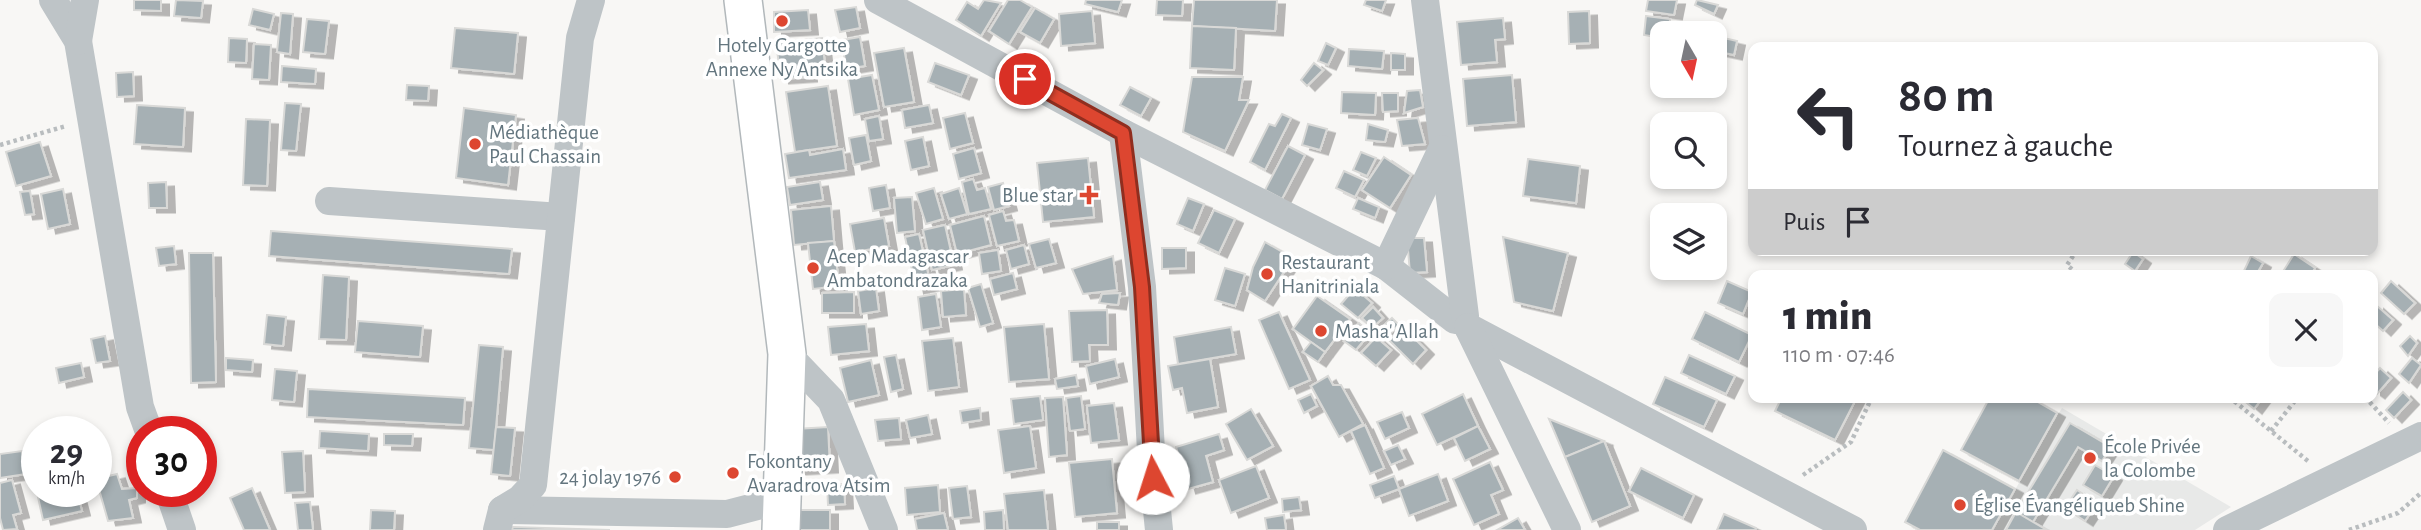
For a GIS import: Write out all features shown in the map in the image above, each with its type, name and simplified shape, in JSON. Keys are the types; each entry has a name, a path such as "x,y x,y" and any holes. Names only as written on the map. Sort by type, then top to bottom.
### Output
{"main road":[{"path":"743,0 760,159 787,354 781,515"}],"street":[{"path":"53,0 78,41"},
{"path":"85,0 78,41 143,416"},
{"path":"499,520 533,485 580,38 592,0"},
{"path":"878,0 1123,133 1386,266 1463,321 1853,530"},
{"path":"1425,0 1463,321 1567,530"},
{"path":"1123,133 1142,287 1151,451 1159,530"},
{"path":"1386,266 1442,149"},
{"path":"329,201 561,217"},
{"path":"787,354 831,400 884,530"},
{"path":"2227,530 2421,436"},
{"path":"174,507 182,530"},
{"path":"499,520 781,515"}],"path":[{"path":"0,145 91,120"},
{"path":"2073,256 2067,265 2073,270"},
{"path":"1784,491 1851,442 1869,403"},
{"path":"2236,403 2331,478"},
{"path":"2271,431 2293,403"},
{"path":"2349,530 2398,513 2421,494"}],"shaded area":[{"name":"École Privée la Colombe","path":"2062,408 2231,507 2195,530 1992,530"}],"building":[{"path":"134,0 161,0 161,11 134,10"},
{"path":"176,0 203,1 201,18 174,16"},
{"path":"984,0 1001,3 981,36 956,20 967,2 978,9"},
{"path":"1008,0 1020,0 1032,7 1009,44 989,31"},
{"path":"1086,0 1122,0 1118,12 1085,4"},
{"path":"1157,0 1183,0 1182,16 1156,15"},
{"path":"1194,0 1277,0 1275,31 1192,26"},
{"path":"1366,0 1386,0 1382,11 1364,5"},
{"path":"1648,0 1677,0 1674,15 1646,11"},
{"path":"1697,0 1718,5 1714,14 1695,5"},
{"path":"856,7 860,28 840,32 835,10"},
{"path":"1035,8 1054,19 1040,43 1020,32"},
{"path":"253,9 274,14 270,30 249,25"},
{"path":"808,10 810,30 774,32 774,12"},
{"path":"1092,11 1095,43 1061,46 1059,14"},
{"path":"1589,11 1590,43 1569,44 1568,12"},
{"path":"281,13 293,14 290,54 277,52"},
{"path":"1646,16 1670,19 1650,21 1650,36 1644,35"},
{"path":"1503,18 1505,39 1495,40 1497,62 1461,65 1457,22"},
{"path":"307,19 329,21 325,54 303,52"},
{"path":"1192,26 1236,28 1234,70 1190,68"},
{"path":"455,28 518,33 514,74 451,68"},
{"path":"860,37 865,66 846,69 842,40"},
{"path":"229,38 247,39 246,63 228,62"},
{"path":"822,38 825,65 808,67 809,77 781,79 776,43"},
{"path":"1727,39 1737,41 1734,55 1727,54"},
{"path":"1326,43 1336,48 1328,65 1318,61"},
{"path":"254,44 271,45 269,80 252,79"},
{"path":"904,48 914,102 884,107 874,53"},
{"path":"1349,49 1384,51 1382,69 1348,66"},
{"path":"1391,53 1405,54 1405,70 1391,70"},
{"path":"935,63 969,75 961,95 928,82"},
{"path":"1314,63 1323,70 1307,86 1301,80"},
{"path":"282,66 316,69 315,84 281,82"},
{"path":"133,72 134,96 117,97 116,73"},
{"path":"872,75 879,110 854,115 848,79"},
{"path":"1512,75 1516,122 1467,126 1463,79"},
{"path":"1192,77 1243,77 1239,100 1249,100 1225,151 1183,132"},
{"path":"407,85 429,86 428,101 406,100"},
{"path":"828,86 837,146 795,152 786,92"},
{"path":"1130,87 1151,98 1141,116 1120,105"},
{"path":"1420,90 1423,107 1404,113 1407,91"},
{"path":"1342,92 1376,93 1375,115 1341,113"},
{"path":"1382,93 1398,93 1398,111 1383,112"},
{"path":"285,103 301,104 296,151 281,150"},
{"path":"137,105 185,108 183,147 134,144"},
{"path":"929,105 933,123 905,128 902,110"},
{"path":"464,108 516,115 508,185 456,178"},
{"path":"965,113 973,143 950,149 943,118"},
{"path":"1282,114 1291,118 1265,170 1250,162 1269,124 1275,126"},
{"path":"879,116 883,139 869,141 865,119"},
{"path":"1418,118 1425,144 1402,146 1397,120"},
{"path":"246,119 270,120 267,186 243,185"},
{"path":"1308,124 1327,129 1320,150 1302,145"},
{"path":"1368,124 1388,130 1385,142 1366,140"},
{"path":"866,135 871,161 854,165 849,138"},
{"path":"923,137 929,166 911,170 905,141"},
{"path":"40,142 51,176 16,186 6,152"},
{"path":"1288,146 1305,155 1282,199 1265,190"},
{"path":"974,148 981,173 959,179 953,154"},
{"path":"843,149 846,170 789,178 785,154 809,150 810,155"},
{"path":"1361,152 1376,158 1367,176 1353,170"},
{"path":"1384,157 1411,175 1390,208 1362,190"},
{"path":"1088,158 1094,217 1043,222 1037,163"},
{"path":"1528,159 1580,166 1576,203 1523,196"},
{"path":"1344,171 1364,180 1355,197 1336,188"},
{"path":"973,179 977,190 985,188 991,209 969,214 962,182"},
{"path":"166,182 167,208 149,208 148,183"},
{"path":"820,182 823,200 790,205 787,187"},
{"path":"1003,183 1009,206 994,210 988,187"},
{"path":"886,185 890,208 873,211 869,188"},
{"path":"934,188 943,219 926,224 916,193"},
{"path":"959,188 967,214 949,219 941,194"},
{"path":"63,189 70,224 48,229 41,194"},
{"path":"30,191 34,214 25,215 20,192"},
{"path":"912,197 915,231 897,233 894,198"},
{"path":"1188,198 1204,204 1193,231 1177,224"},
{"path":"1358,198 1379,207 1375,218 1353,209"},
{"path":"831,206 834,241 794,245 791,210"},
{"path":"1214,210 1235,219 1219,253 1198,243"},
{"path":"1003,211 1006,221 1014,220 1019,241 997,246 989,215"},
{"path":"984,216 991,245 957,254 950,225"},
{"path":"884,218 889,246 855,252 850,224"},
{"path":"945,225 954,265 932,270 923,230"},
{"path":"271,231 512,249 509,274 269,256"},
{"path":"919,234 931,286 916,289 905,237"},
{"path":"1503,237 1568,253 1553,311 1514,302"},
{"path":"1407,238 1424,238 1427,272 1410,273"},
{"path":"1049,239 1056,263 1036,268 1029,244"},
{"path":"834,241 839,286 813,289 808,243"},
{"path":"1265,242 1293,258 1265,301 1247,290 1253,267"},
{"path":"1024,245 1029,264 1011,269 1006,250"},
{"path":"174,246 176,264 159,266 156,248"},
{"path":"1162,248 1186,248 1186,268 1162,269"},
{"path":"998,250 1001,271 982,274 979,253"},
{"path":"189,253 213,253 216,382 191,383"},
{"path":"1113,256 1117,290 1083,294 1072,269"},
{"path":"2130,256 2143,259 2136,270 2125,264"},
{"path":"2251,256 2263,263 2259,270 2244,270"},
{"path":"2293,256 2315,268 2314,270 2284,270"},
{"path":"1225,268 1245,274 1235,306 1215,300"},
{"path":"1013,273 1017,289 994,295 990,279"},
{"path":"323,275 349,277 346,340 319,339"},
{"path":"1727,281 1748,290 1748,302 1743,314 1718,303"},
{"path":"2391,281 2415,303 2404,314 2381,293"},
{"path":"981,284 993,323 980,327 968,288"},
{"path":"876,288 879,311 861,314 858,291"},
{"path":"1355,288 1372,303 1358,318 1341,304"},
{"path":"964,289 966,315 943,317 941,291"},
{"path":"854,292 854,313 822,313 822,293"},
{"path":"1120,293 1118,305 1099,303 1102,294"},
{"path":"936,294 941,327 922,330 918,297"},
{"path":"1317,296 1350,319 1325,352 1293,329"},
{"path":"1373,307 1383,318 1372,328 1362,318"},
{"path":"2378,307 2393,320 2383,331 2378,326"},
{"path":"1107,310 1108,345 1089,345 1090,361 1072,362 1069,311"},
{"path":"1279,312 1310,380 1289,389 1259,320"},
{"path":"1705,312 1748,333 1748,343 1739,362 1692,339"},
{"path":"267,315 286,317 283,346 264,344"},
{"path":"1392,318 1399,325 1385,338 1378,331"},
{"path":"358,321 423,326 420,357 355,352"},
{"path":"1359,323 1370,333 1356,350 1344,341"},
{"path":"866,324 869,351 831,355 828,327"},
{"path":"1044,324 1049,379 1009,382 1004,327"},
{"path":"1231,327 1236,354 1178,364 1174,337"},
{"path":"1403,327 1426,350 1413,364 1389,340"},
{"path":"105,336 110,361 96,363 91,339"},
{"path":"2410,336 2417,343 2408,356 2400,346"},
{"path":"1376,337 1391,350 1376,366 1361,353"},
{"path":"953,338 959,387 928,391 922,341"},
{"path":"1311,342 1325,352 1318,362 1303,352"},
{"path":"479,345 503,347 494,450 469,448"},
{"path":"896,355 903,389 891,392 884,357"},
{"path":"1689,355 1735,376 1726,394 1681,373"},
{"path":"226,358 253,360 252,372 226,370"},
{"path":"2412,358 2421,365 2409,383 2399,374"},
{"path":"1115,359 1119,377 1090,384 1086,366"},
{"path":"1210,359 1218,407 1187,413 1182,388 1173,390 1168,366"},
{"path":"871,360 879,395 848,402 840,368"},
{"path":"81,363 84,377 59,383 56,368"},
{"path":"2380,368 2391,378 2378,393"},
{"path":"275,369 297,371 294,402 272,400"},
{"path":"1076,375 1078,386 1057,389 1055,379"},
{"path":"1328,376 1333,385 1341,385 1363,424 1339,437 1311,386"},
{"path":"1665,377 1717,400 1704,427 1653,404"},
{"path":"308,389 465,398 463,425 307,417"},
{"path":"2403,392 2411,400 2394,418 2386,410"},
{"path":"1311,394 1317,406 1304,413 1298,400"},
{"path":"1463,394 1478,426 1437,445 1422,414"},
{"path":"1040,396 1043,420 1014,424 1011,399"},
{"path":"1081,396 1085,429 1070,431 1066,398"},
{"path":"1063,397 1067,455 1049,457 1045,398"},
{"path":"1114,403 1119,440 1091,443 1087,406"},
{"path":"1779,403 1854,403 1835,440 1775,411"},
{"path":"1987,403 2040,403 2057,413 2019,481 1961,450"},
{"path":"2247,403 2258,403 2254,409"},
{"path":"980,408 981,420 962,423 960,411"},
{"path":"1251,409 1273,446 1247,460 1226,424"},
{"path":"1402,412 1409,428 1385,439 1377,422"},
{"path":"928,415 932,434 910,438 906,420"},
{"path":"899,418 901,439 878,441 875,420"},
{"path":"1549,419 1604,441 1565,457"},
{"path":"2070,423 2111,447 2102,461 2078,447 2033,522 2016,512"},
{"path":"1365,425 1384,468 1370,474 1351,431"},
{"path":"1030,426 1036,468 1004,473 998,430"},
{"path":"1478,426 1490,449 1465,461 1454,438"},
{"path":"496,427 515,428 510,476 491,474"},
{"path":"828,427 830,468 798,470 795,429"},
{"path":"320,431 369,434 368,451 319,448"},
{"path":"384,434 413,434 412,446 384,445"},
{"path":"1219,434 1224,450 1206,456 1213,482 1188,489 1176,447"},
{"path":"1604,441 1630,506 1592,522 1565,457"},
{"path":"1398,445 1405,459 1391,465 1384,451"},
{"name":"Église Évangéliqueb Shine","path":"1943,450 2015,489 1992,530 1920,530 1905,522"},
{"path":"21,451 21,475 0,478 0,454"},
{"path":"303,451 305,492 285,493 282,452"},
{"path":"1112,459 1117,513 1075,517 1069,463"},
{"path":"1490,462 1503,490 1491,495 1499,514 1474,525 1453,479"},
{"path":"2095,465 2114,476 2102,496 2083,485"},
{"path":"1256,466 1269,498 1231,513 1219,480"},
{"path":"1641,468 1694,495 1683,518 1629,491"},
{"path":"117,474 122,489 126,489 126,507 131,507 133,518 108,521 104,507 112,507 112,475"},
{"path":"1438,474 1448,501 1409,516 1399,489"},
{"path":"1394,476 1399,489 1375,498 1370,485"},
{"path":"12,480 21,513 13,515 17,529 3,530 0,518 0,483"},
{"path":"844,484 845,504 828,505 827,485"},
{"path":"938,485 940,512 907,515 905,488"},
{"path":"967,486 971,517 953,519 949,488"},
{"path":"252,488 270,530 244,530 230,498"},
{"path":"1044,490 1048,530 1008,530 1004,494"},
{"path":"2077,490 2097,503 2085,521 2065,508"},
{"path":"1299,497 1301,510 1283,512 1282,499"},
{"path":"310,502 313,530 298,530 295,503"},
{"path":"40,507 81,507 82,511 43,520"},
{"path":"371,510 395,511 394,530 370,530"},
{"path":"799,510 830,510 830,530 799,530"},
{"path":"1003,510 1004,530 985,530 984,512"},
{"path":"2016,512 2033,522 2047,530 2006,530"},
{"path":"944,513 948,530 917,530 915,519"},
{"path":"1724,514 1756,528 1717,530"},
{"path":"1284,515 1286,530 1267,530 1265,518"},
{"path":"1518,518 1525,530 1497,530"},
{"path":"1097,522 1119,522 1119,530 1097,530"},
{"path":"513,527 610,530 512,530"}],"place":[{"name":"Hotely Gargotte Annexe Ny Antsika","path":"782,21"},
{"name":"Médiathèque Paul Chassain","path":"475,144"},
{"name":"Blue star","path":"1089,195"},
{"name":"Acep Madagascar Ambatondrazaka","path":"813,268"},
{"name":"Restaurant Hanitriniala","path":"1267,274"},
{"name":"Masha' Allah","path":"1321,331"},
{"name":"École Privée la Colombe","path":"2090,458"},
{"name":"Fokontany Avaradrova Atsim","path":"733,473"},
{"name":"24 jolay 1976","path":"675,477"},
{"name":"Église Évangéliqueb Shine","path":"1960,505"}],"route":[{"path":"1025,79 1123,133 1142,287 1153,478"}]}
